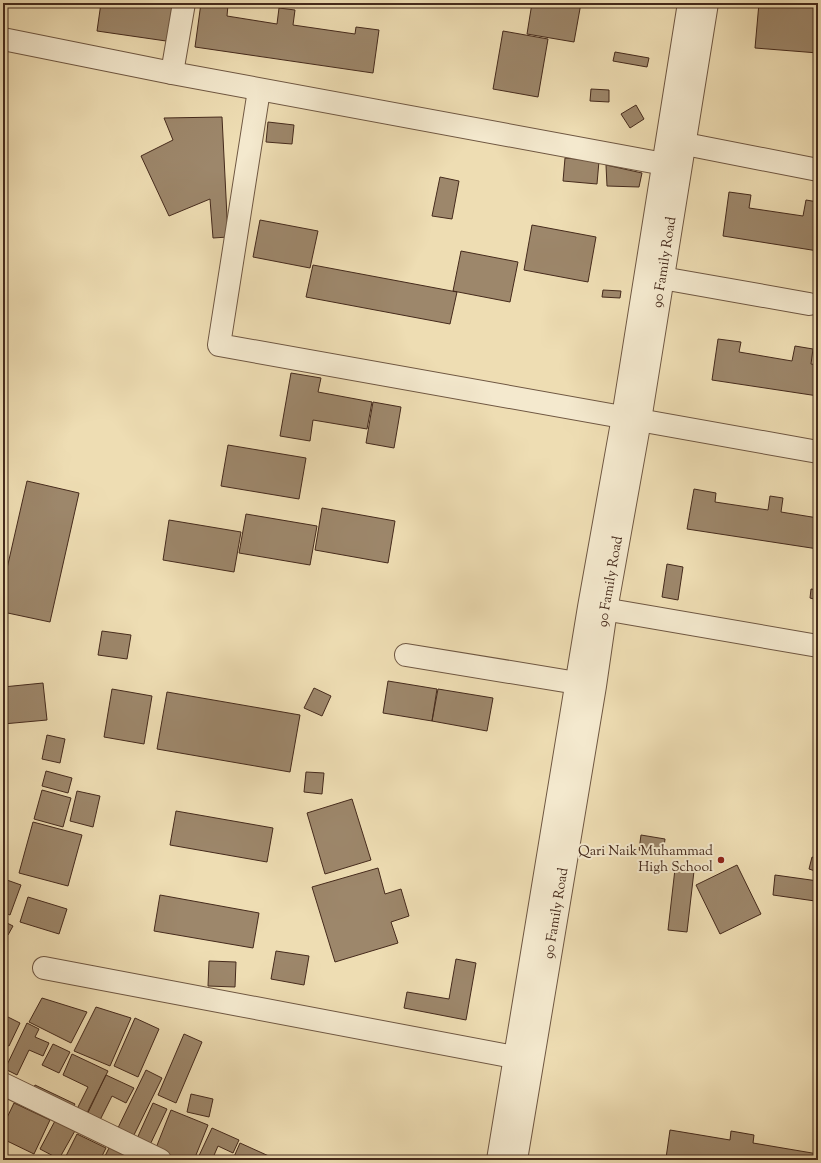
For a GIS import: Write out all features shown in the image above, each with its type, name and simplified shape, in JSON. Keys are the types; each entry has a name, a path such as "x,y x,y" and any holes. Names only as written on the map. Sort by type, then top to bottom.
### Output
{"street":[{"path":"172,74 184,3"},
{"name":"90 Family Road","path":"516,1160 524,1059 577,683 598,608 632,418 662,278 690,3"},
{"name":"90 Family Road","path":"632,418 664,164 676,142 707,3"},
{"path":"3,39 172,74 664,164"},
{"path":"259,90 219,345 818,452"},
{"path":"676,142 818,170"},
{"path":"662,278 809,304"},
{"path":"598,608 818,646"},
{"name":"90 Family Road","path":"498,1160 524,1059 595,686 598,608"},
{"path":"406,655 577,683"},
{"path":"44,968 524,1059"},
{"path":"3,1084 160,1160"}],"building":[{"path":"101,3 164,3 179,5 173,42 97,31"},
{"path":"201,3 228,5 227,16 277,24 279,8 295,10 293,25 355,34 356,27 379,30 373,73 195,47"},
{"path":"532,3 581,3 574,42 527,34"},
{"path":"759,3 818,8 818,53 755,48"},
{"path":"503,31 548,39 538,97 493,89"},
{"path":"615,52 649,58 647,67 613,61"},
{"path":"591,89 609,90 609,102 590,101"},
{"path":"636,105 644,119 630,128 621,114"},
{"path":"222,117 228,237 213,238 210,199 169,216 141,156 173,140 164,118"},
{"path":"268,122 294,125 292,144 266,142"},
{"path":"565,158 599,161 597,184 563,181"},
{"path":"606,165 642,173 639,187 607,186"},
{"path":"440,177 459,181 452,219 432,216"},
{"path":"729,192 751,195 749,208 803,216 806,200 818,202 818,251 723,236"},
{"path":"260,220 318,231 310,268 253,257"},
{"path":"532,225 596,237 588,282 524,270"},
{"path":"461,251 518,262 510,302 453,291"},
{"path":"313,265 457,292 450,324 306,297"},
{"path":"603,290 621,291 620,298 602,297"},
{"path":"718,339 741,342 739,352 792,361 795,346 813,349 811,364 818,365 818,396 712,380"},
{"path":"291,373 321,378 318,392 372,402 367,429 313,420 310,441 280,436"},
{"path":"373,402 401,407 394,448 366,443"},
{"path":"228,445 306,458 299,499 221,486"},
{"path":"27,481 79,493 50,622 3,612 3,586"},
{"path":"694,489 716,493 715,502 768,510 770,496 783,498 781,512 818,518 818,549 687,529"},
{"path":"322,508 395,521 388,563 315,550"},
{"path":"246,514 317,526 310,565 239,553"},
{"path":"169,520 241,532 234,572 163,560"},
{"path":"667,564 683,567 678,600 662,597"},
{"path":"811,589 818,590 818,600 810,598"},
{"path":"102,631 131,635 127,659 98,655"},
{"path":"388,681 437,689 432,721 383,713"},
{"path":"43,683 47,720 3,724 3,687"},
{"path":"314,688 331,696 322,716 304,708"},
{"path":"112,689 152,696 144,744 104,737"},
{"path":"438,689 493,698 487,731 432,721"},
{"path":"167,692 300,715 290,772 157,749"},
{"path":"47,735 65,739 60,763 42,759"},
{"path":"46,771 72,778 68,793 42,786"},
{"path":"306,772 324,773 322,794 304,792"},
{"path":"42,790 71,798 63,827 34,819"},
{"path":"77,791 100,796 93,827 70,821"},
{"path":"352,799 371,860 325,874 307,813"},
{"path":"176,811 273,828 267,862 170,845"},
{"path":"33,822 82,835 68,886 19,873"},
{"path":"641,835 665,839 663,855 639,850"},
{"path":"812,857 818,859 818,872 809,869"},
{"path":"737,865 761,914 720,934 696,885"},
{"path":"378,868 385,894 401,889 409,916 391,922 398,943 335,962 312,887"},
{"path":"675,869 694,871 687,932 668,930"},
{"path":"775,875 818,881 815,901 773,895"},
{"path":"4,879 21,885 10,915 3,912"},
{"path":"160,895 259,913 253,948 154,931"},
{"path":"28,897 67,909 59,934 20,922"},
{"path":"3,921 13,926 8,935 3,933"},
{"path":"276,951 309,956 304,985 271,979"},
{"path":"456,959 476,963 466,1020 404,1008 407,992 449,999"},
{"path":"209,961 236,962 235,987 208,986"},
{"path":"42,998 87,1012 71,1043 29,1022"},
{"path":"96,1007 131,1018 110,1066 74,1051"},
{"path":"6,1016 20,1023 9,1046 3,1044 3,1021"},
{"path":"135,1018 159,1029 138,1077 114,1066"},
{"path":"27,1023 39,1029 35,1037 49,1043 43,1056 29,1050 17,1075 5,1069"},
{"path":"184,1034 202,1042 176,1103 158,1095"},
{"path":"53,1044 70,1052 59,1073 42,1065"},
{"path":"72,1054 108,1071 83,1121 73,1117 88,1087 63,1075"},
{"path":"146,1070 162,1078 131,1141 115,1134"},
{"path":"106,1075 134,1088 126,1103 112,1096 96,1128 84,1121"},
{"path":"35,1085 75,1104 69,1115 30,1096"},
{"path":"191,1094 213,1099 209,1117 187,1112"},
{"path":"14,1103 50,1120 34,1154 3,1139 3,1126"},
{"path":"153,1103 167,1109 148,1149 135,1143"},
{"path":"171,1110 208,1125 194,1160 172,1160 154,1153"},
{"path":"56,1119 76,1129 59,1159 40,1149"},
{"path":"212,1128 239,1140 233,1153 218,1146 212,1160 197,1160"},
{"path":"670,1130 730,1140 731,1131 754,1135 753,1143 818,1154 818,1160 677,1160 666,1158"},
{"path":"77,1134 106,1148 100,1160 64,1160"},
{"path":"240,1143 271,1157 269,1160 233,1159"},
{"path":"110,1146 139,1160 103,1160"}],"place":[{"name":"Qari Naik Muhammad High School","path":"721,860"}]}
